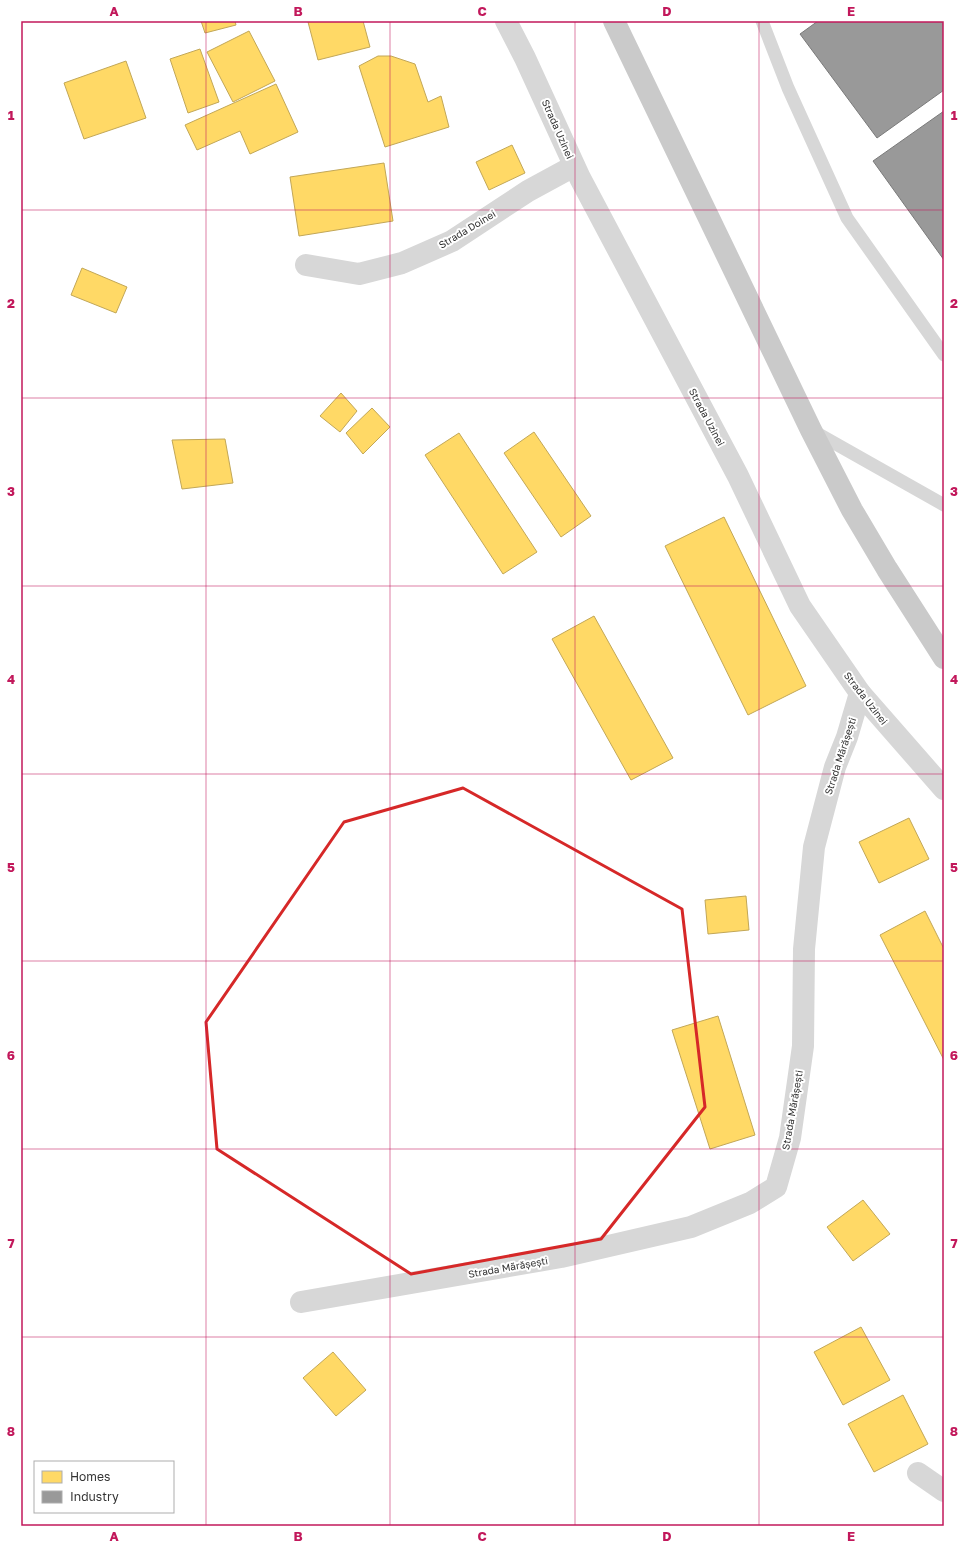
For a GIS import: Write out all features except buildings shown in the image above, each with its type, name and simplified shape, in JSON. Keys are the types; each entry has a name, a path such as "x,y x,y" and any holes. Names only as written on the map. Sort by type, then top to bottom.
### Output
{"main road":[{"path":"614,21 811,430 856,516 944,658"}],"street":[{"name":"Strada Uzinei","path":"506,21 525,58 574,166 738,476 800,606 860,693 944,789"},
{"name":"Strada Doinei","path":"306,264 359,274 402,263 452,240 528,191 574,166"},
{"name":"Strada Mărășești","path":"301,1302 561,1257 691,1228 750,1203 776,1187 790,1138 803,1046 804,949 814,847 834,767 847,737 860,693"},
{"path":"918,1473 944,1491"}],"lane":[{"path":"762,21 788,88 848,218 944,355"},
{"path":"811,430 944,505"}],"highlighted area":[{"path":"463,788 682,909 705,1107 601,1239 411,1274 217,1149 206,1022 344,822"}]}
